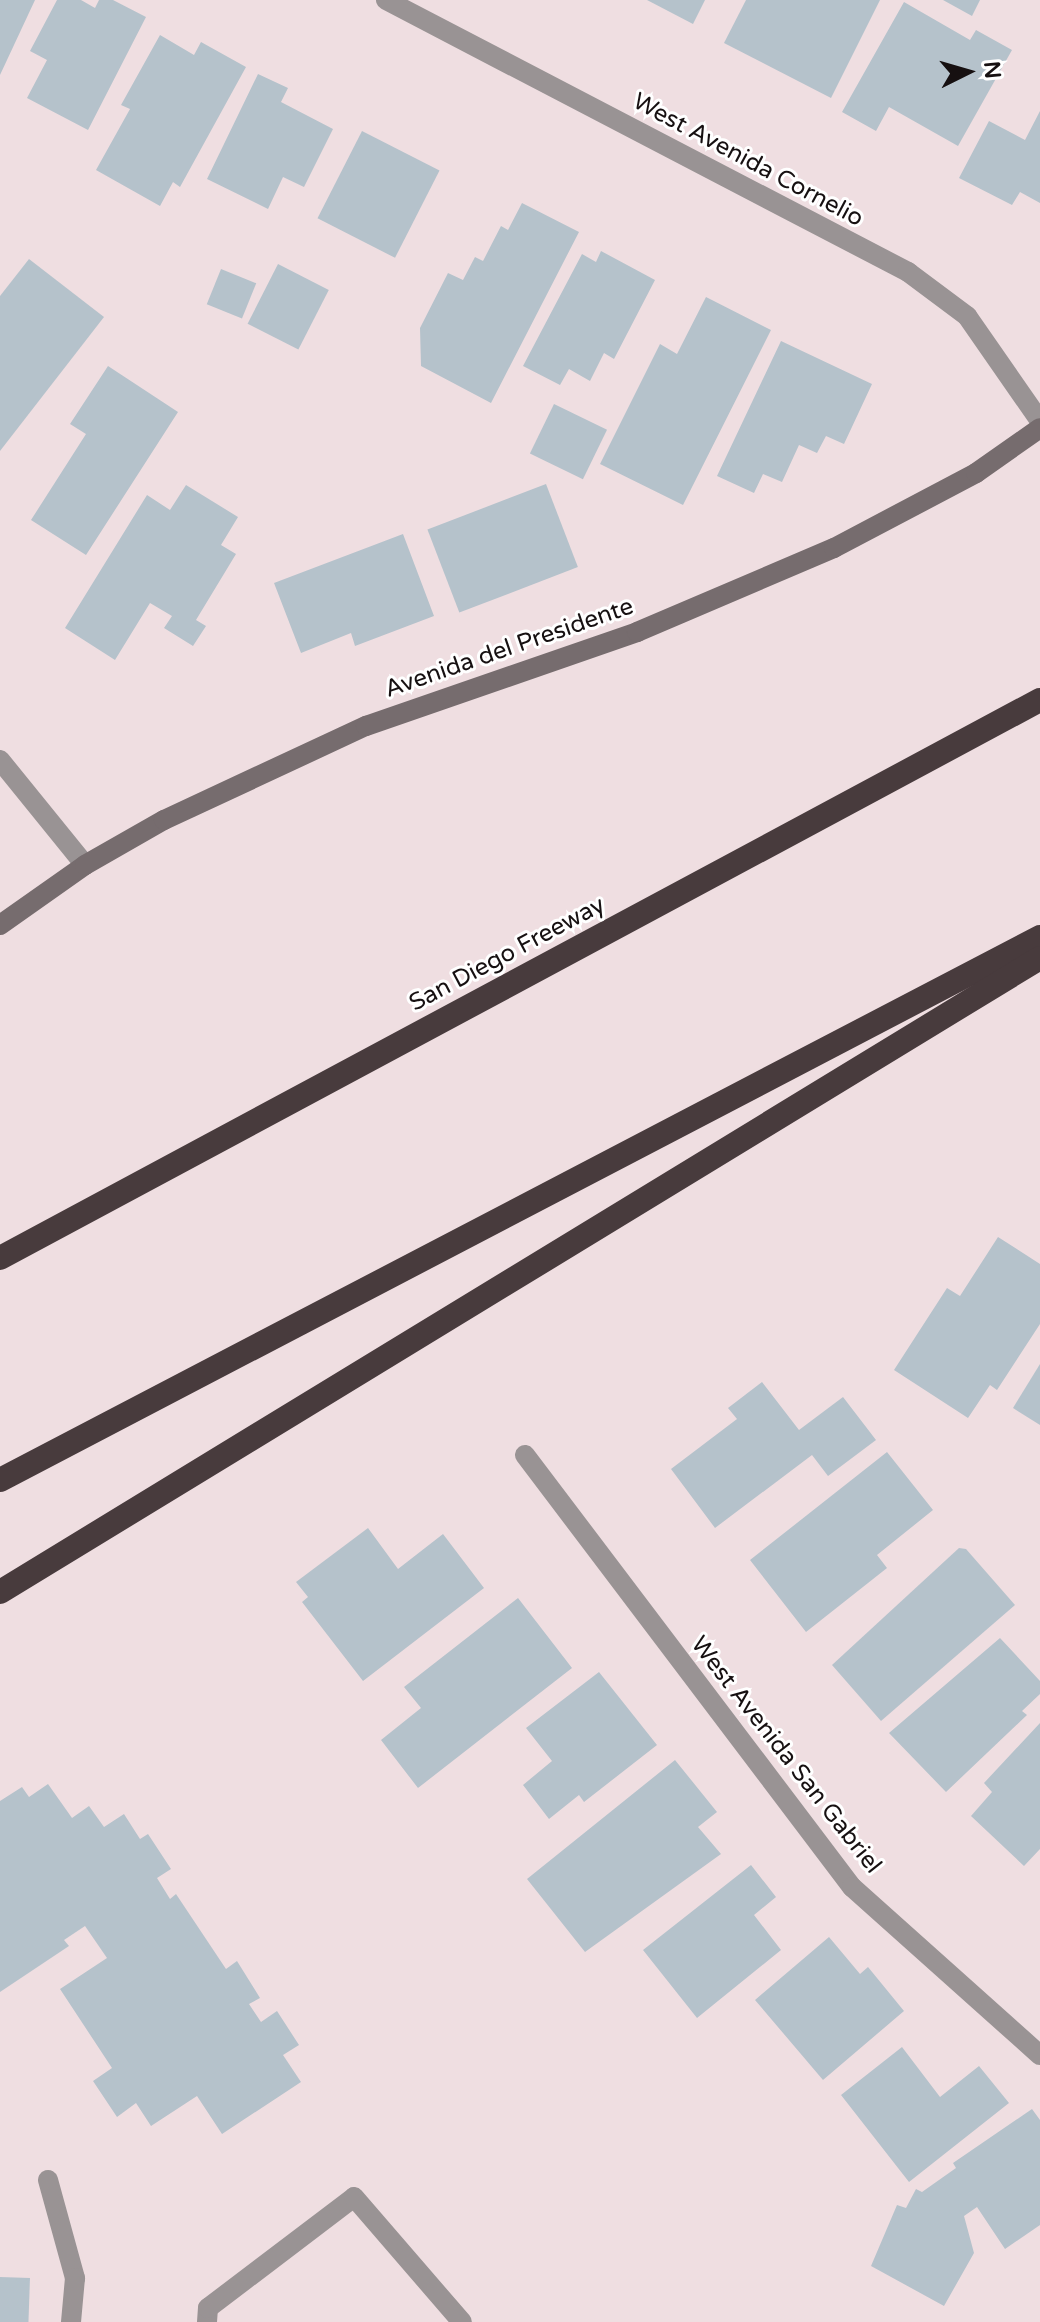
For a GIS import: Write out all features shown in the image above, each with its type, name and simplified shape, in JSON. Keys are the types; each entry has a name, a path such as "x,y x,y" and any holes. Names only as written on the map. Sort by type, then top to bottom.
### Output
{"highway":[{"name":"San Diego Freeway","path":"0,1258 1040,700"},
{"path":"0,1480 1040,937"},
{"path":"0,1592 1040,958"}],"main road":[{"name":"Avenida del Presidente","path":"0,925 85,865 164,820 366,726 637,632 834,548 976,473 1040,428"}],"street":[{"name":"West Avenida Cornelio","path":"386,0 908,272 967,316 1040,421"},
{"path":"0,760 85,865"},
{"name":"West Avenida San Gabriel","path":"525,1455 852,1887 1040,2055"},
{"path":"48,2180 75,2278 71,2322"},
{"path":"207,2322 208,2308 354,2197 462,2322"}],"building":[{"path":"0,0 35,0 0,75"},
{"path":"57,0 81,0 95,8 99,0 113,0 146,17 88,130 27,98 47,60 30,51"},
{"path":"647,0 705,0 693,24"},
{"path":"746,0 880,0 831,98 724,43"},
{"path":"943,0 980,0 972,16"},
{"path":"904,2 970,40 976,30 1012,50 958,146 889,107 876,131 842,112"},
{"path":"160,35 194,55 201,42 246,67 180,187 173,182 160,206 96,170 130,109 121,105"},
{"path":"258,74 288,88 281,102 333,129 304,187 283,177 268,209 207,179"},
{"path":"1040,111 1040,203 1020,192 1012,205 959,178 989,121 1025,140"},
{"path":"362,131 440,170 395,258 318,218"},
{"path":"522,203 579,232 491,403 421,366 420,328 448,273 463,280 475,257 483,261 501,226 508,230"},
{"path":"601,251 655,280 614,359 604,353 590,381 569,369 560,385 523,366 582,254 596,262"},
{"path":"29,259 104,317 0,451 0,296"},
{"path":"278,264 329,290 298,350 248,324"},
{"path":"221,269 256,283 242,318 207,304"},
{"path":"706,297 771,330 683,505 600,464 660,344 677,354"},
{"path":"781,341 872,384 844,444 826,436 817,453 799,445 782,482 763,474 754,493 717,476"},
{"path":"108,366 178,412 86,555 31,520 86,434 70,424"},
{"path":"554,404 607,430 583,479 530,453"},
{"path":"546,484 578,567 459,613 427,530"},
{"path":"186,485 238,517 221,545 236,554 196,620 206,626 193,646 164,628 172,616 150,603 115,660 65,628 147,495 170,510"},
{"path":"403,534 434,616 355,646 351,633 301,653 274,583"},
{"path":"998,1237 1040,1264 1040,1324 997,1390 990,1385 968,1418 894,1370 947,1288 960,1296"},
{"path":"1040,1364 1040,1425 1013,1408"},
{"path":"762,1382 799,1430 843,1397 876,1440 828,1476 812,1455 715,1528 671,1469 737,1419 728,1408"},
{"path":"887,1452 933,1510 877,1555 887,1568 806,1632 750,1560"},
{"path":"368,1528 398,1569 443,1534 484,1588 363,1681 302,1602 308,1597 296,1582"},
{"path":"959,1548 966,1549 1015,1605 881,1721 832,1665"},
{"path":"518,1598 572,1668 418,1788 381,1740 421,1708 404,1687"},
{"path":"1000,1638 1040,1681 1040,1694 1022,1711 1027,1715 946,1792 889,1733"},
{"path":"599,1672 657,1745 584,1802 579,1795 549,1819 523,1785 552,1761 526,1728"},
{"path":"1040,1723 1040,1849 1024,1866 971,1816 992,1792 984,1783"},
{"path":"675,1760 717,1812 698,1827 721,1854 585,1952 527,1879"},
{"path":"48,1784 72,1818 89,1806 104,1827 124,1814 140,1839 148,1834 171,1869 157,1878 170,1899 176,1894 226,1969 237,1961 260,1998 249,2004 261,2022 277,2011 299,2045 283,2055 301,2082 222,2134 197,2096 151,2126 136,2103 117,2117 93,2081 112,2068 60,1989 107,1958 85,1926 64,1940 69,1946 0,1992 0,1801 22,1787 29,1797"},
{"path":"751,1865 776,1897 754,1915 781,1950 697,2018 643,1950"},
{"path":"829,1937 860,1974 868,1967 904,2011 823,2080 755,2000"},
{"path":"902,2047 940,2097 979,2066 1009,2103 909,2182 841,2095"},
{"path":"1032,2109 1040,2120 1040,2225 1005,2249 977,2207 964,2216 974,2253 944,2306 871,2266 897,2205 906,2208 916,2189 922,2192 956,2168 953,2163"},
{"path":"0,2277 30,2278 28,2322 0,2322"}]}
